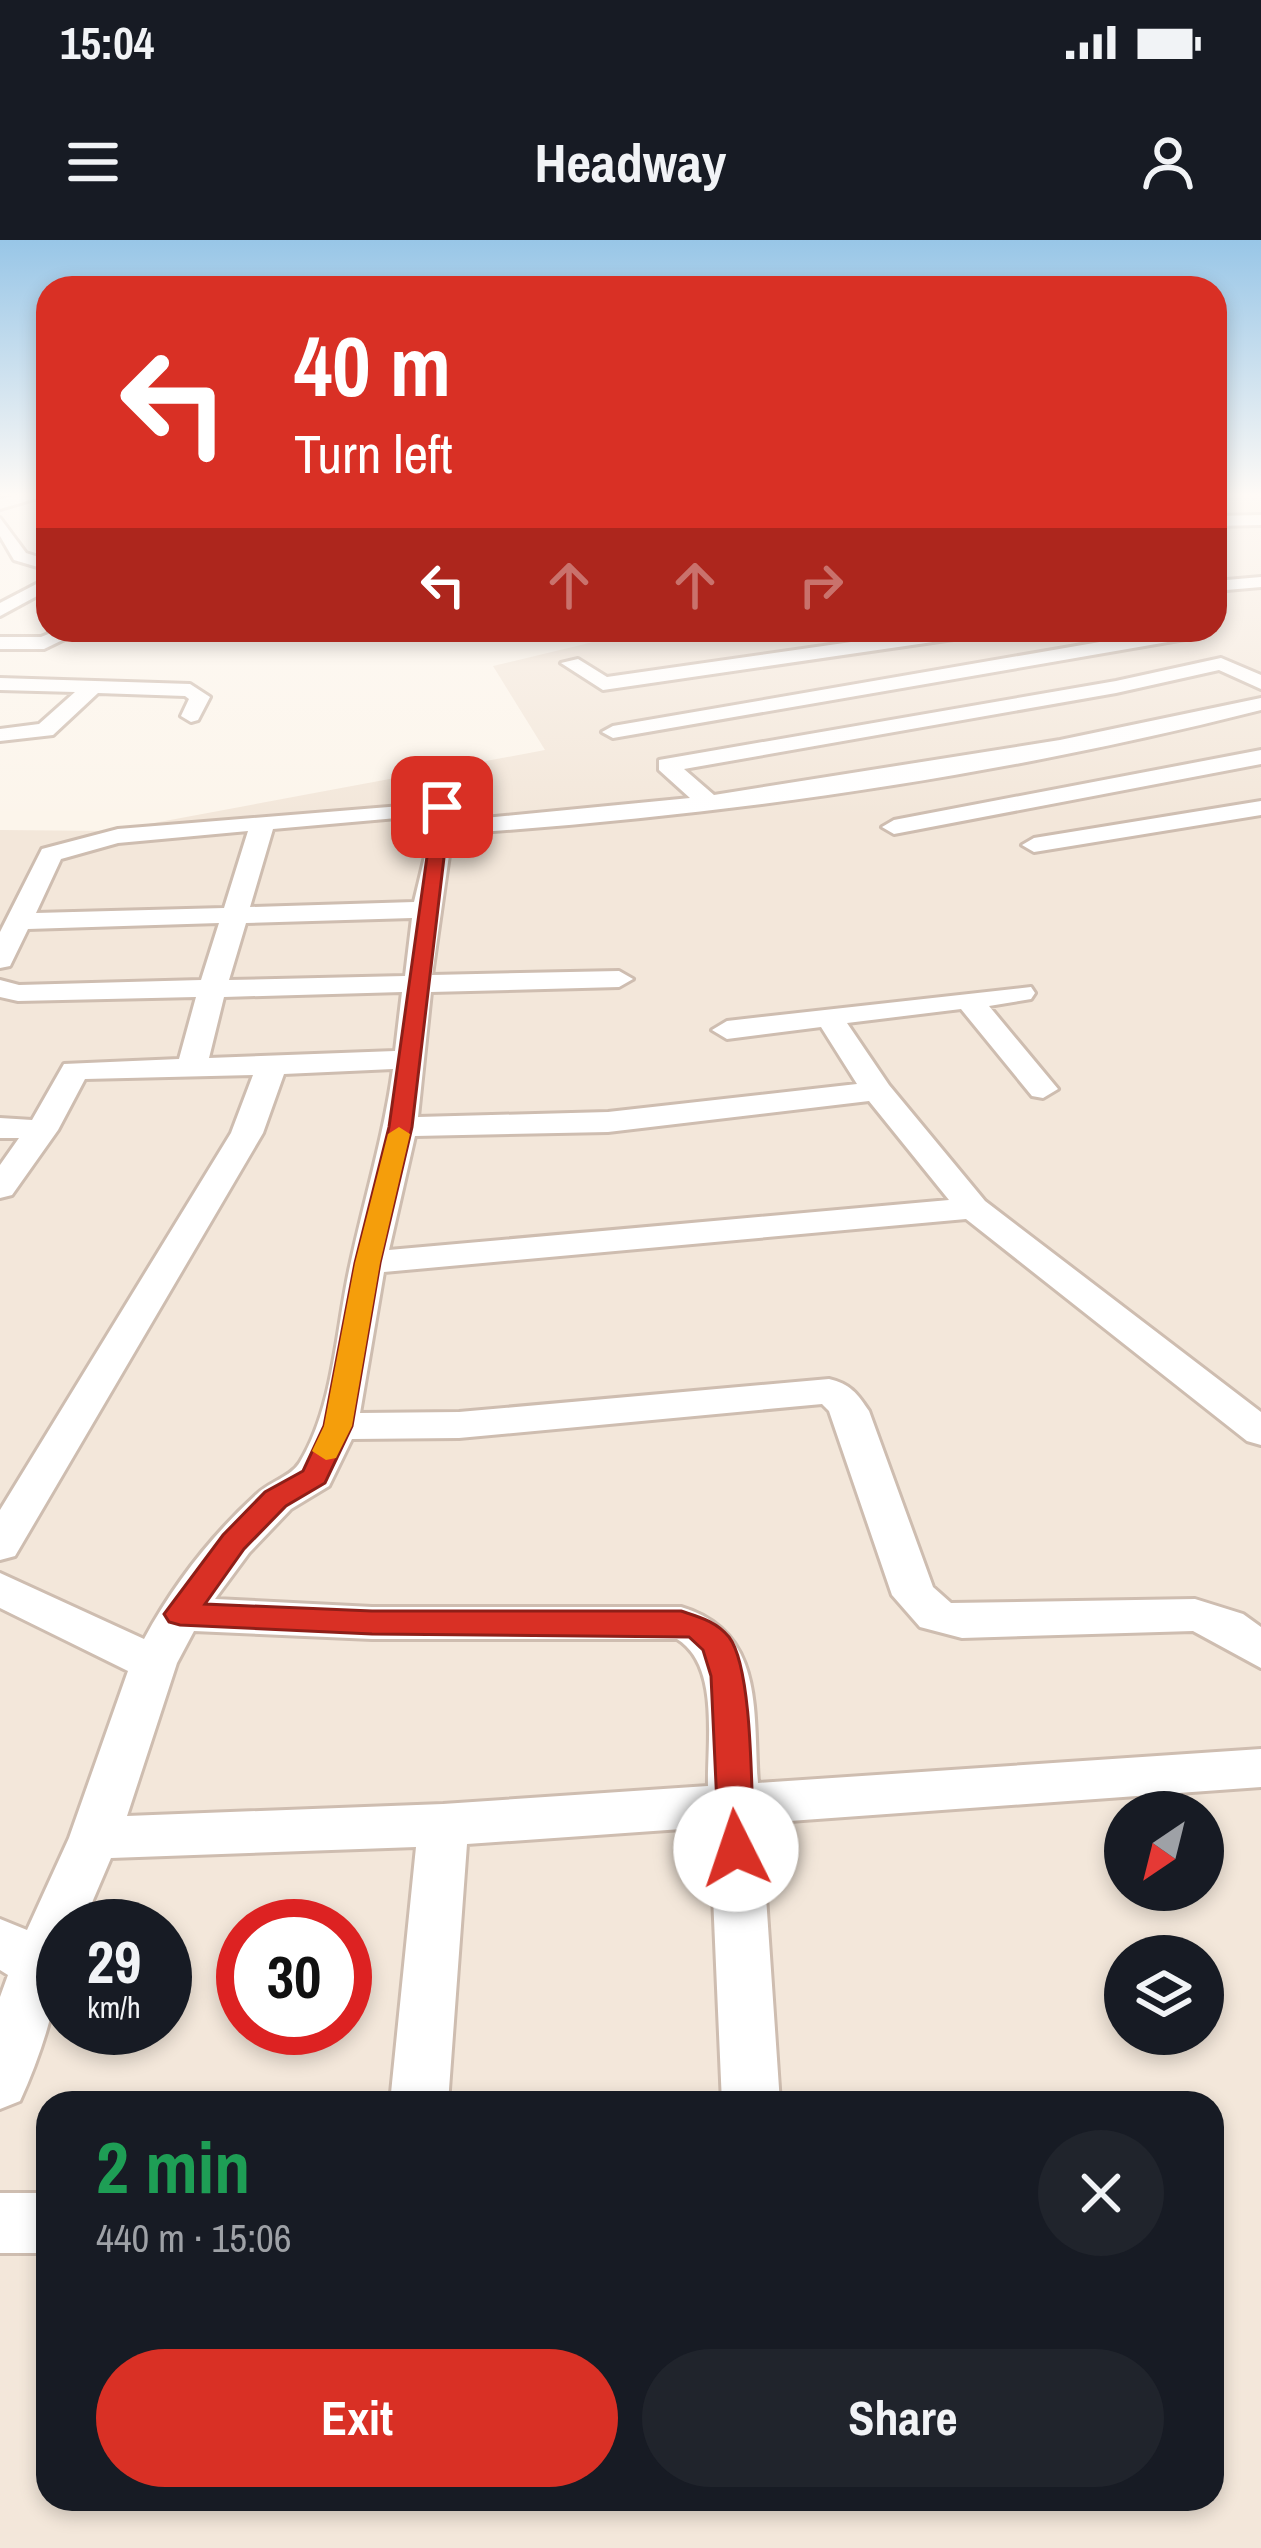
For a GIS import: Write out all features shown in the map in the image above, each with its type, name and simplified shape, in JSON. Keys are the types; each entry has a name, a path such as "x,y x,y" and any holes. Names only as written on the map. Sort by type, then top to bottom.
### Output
{"street":[{"path":"0,643 46,642"},
{"path":"571,663 603,684 892,642"},
{"path":"1008,642 1035,659 1116,687 1202,728"},
{"path":"614,732 1133,642"},
{"path":"710,804 667,765 1116,687 1221,664 1261,683"},
{"path":"0,684 190,690 200,697 191,716"},
{"path":"0,735 45,730 92,688"},
{"path":"0,959 52,854 118,836 443,806 710,804 1202,728 1261,704"},
{"path":"894,827 1249,754"},
{"path":"0,2082 19,1953 94,1838 154,1663 180,1614 262,1513 314,1477 338,1426 368,1263 400,1127 443,806"},
{"path":"1034,845 1261,808"},
{"path":"192,1068 209,989 237,915 263,822"},
{"path":"19,921 426,910"},
{"path":"0,988 18,993 619,979"},
{"path":"727,1030 1021,993"},
{"path":"969,1000 1043,1089"},
{"path":"830,1019 877,1090 973,1208 1261,1432"},
{"path":"0,1188 42,1130 75,1070 408,1059"},
{"path":"0,1545 247,1133 272,1066"},
{"path":"400,1127 608,1122 877,1090"},
{"path":"0,1128 42,1130"},
{"path":"368,1263 973,1208"},
{"path":"338,1426 459,1425 829,1391 842,1398 849,1411 914,1595 936,1616 962,1622 1195,1615 1227,1626 1261,1651"},
{"path":"0,1589 154,1663"},
{"path":"180,1614 372,1623 681,1623 700,1629 717,1645 727,1676 750,2091"},
{"path":"94,1838 443,1825 1261,1768"},
{"path":"420,2091 443,1825"},
{"path":"0,2223 36,2223"}],"shaded area":[{"path":"1227,604 1261,604 1261,2548 0,2548 0,830 111,831 545,750 493,666 593,642 1227,642"}],"slow traffic":[{"path":"326,1451 338,1426 368,1263 399,1134"}],"route":[{"path":"442,807 400,1127 368,1263 338,1426 314,1477 276,1499 234,1542 180,1614 372,1623 681,1623 700,1629 717,1645 727,1676 736,1849"}]}
